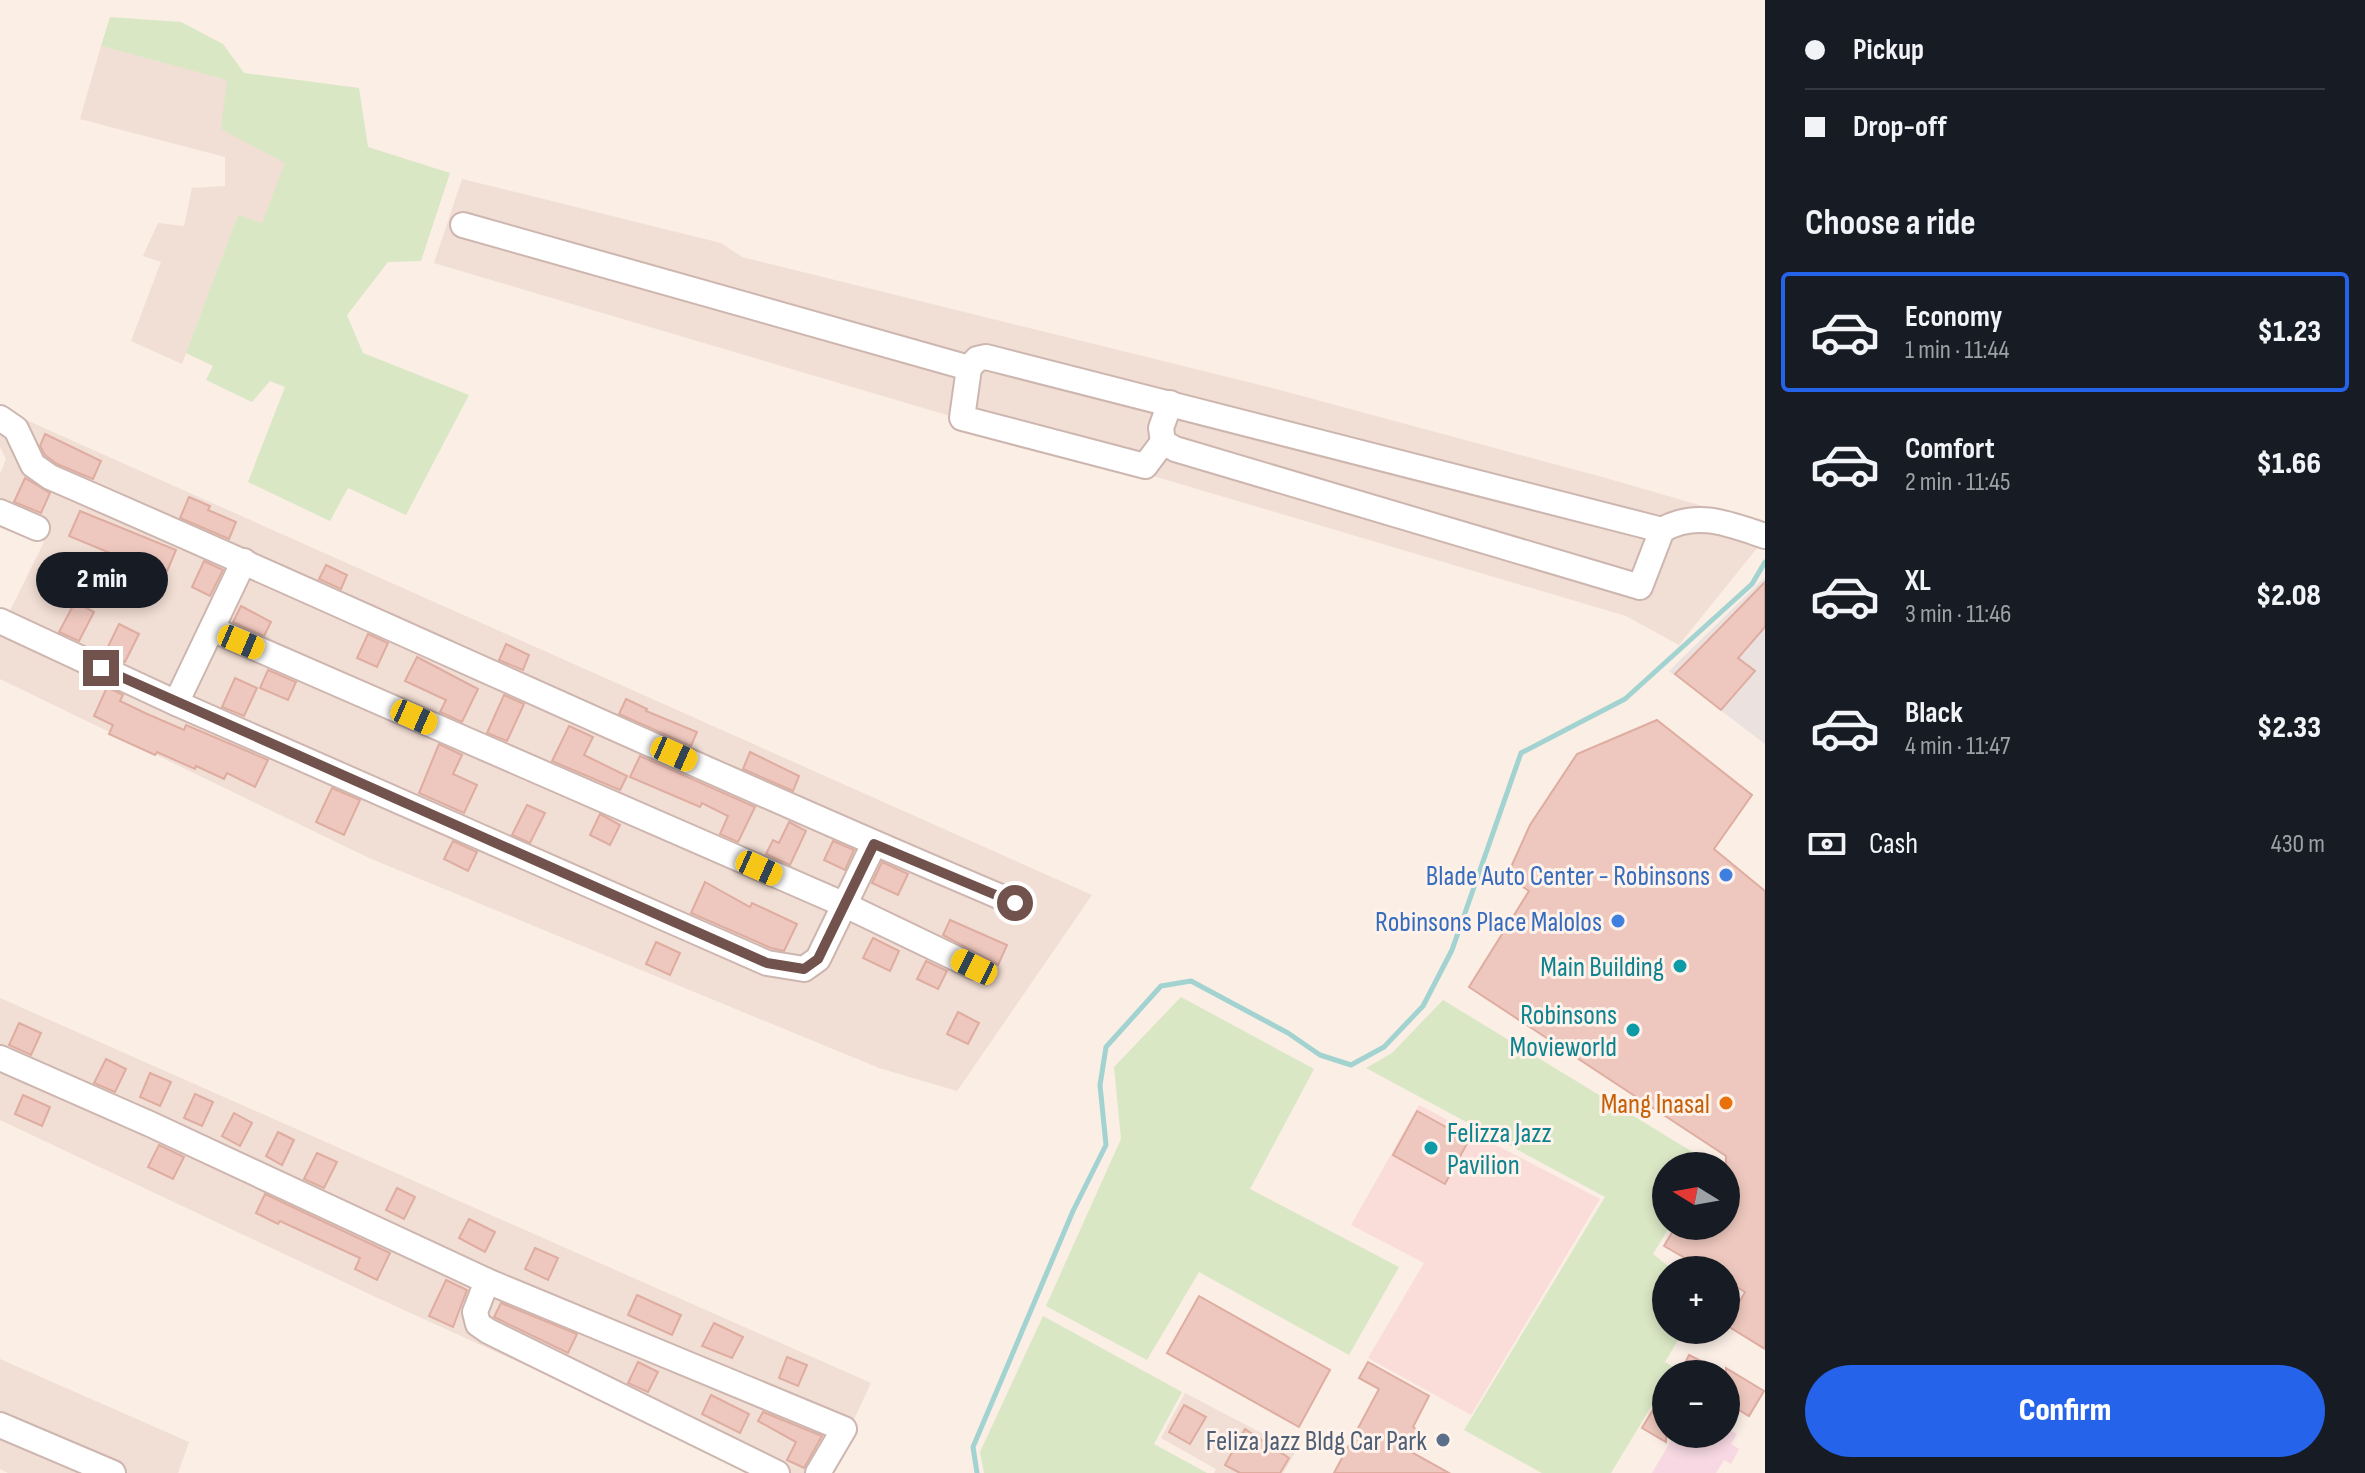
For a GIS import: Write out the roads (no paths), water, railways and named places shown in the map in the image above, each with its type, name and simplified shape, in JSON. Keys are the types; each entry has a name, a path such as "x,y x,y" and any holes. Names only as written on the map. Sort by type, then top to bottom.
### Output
{"street":[{"path":"463,225 969,368"},
{"path":"1170,403 1161,428 1163,442 1145,466 962,418 969,368 977,359 986,357 1170,403 1662,530"},
{"path":"0,418 16,429 33,465 50,477 874,844 1015,903"},
{"path":"1163,442 1190,453 1640,587 1662,530 1678,521 1697,519 1762,535"},
{"path":"0,512 37,528"},
{"path":"176,703 244,561"},
{"path":"0,621 176,703 767,963 804,969 818,959 874,844"},
{"path":"212,629 845,905 974,967"},
{"path":"0,1058 150,1124 487,1281 844,1429 818,1473"},
{"path":"487,1281 475,1312 478,1324 488,1331 777,1473"},
{"path":"0,1425 113,1473"}],"waterway":[{"path":"977,1473 973,1447 1073,1211 1106,1145 1100,1085 1106,1047 1161,986 1191,981 1288,1033 1320,1055 1351,1065 1384,1047 1423,1006 1452,950 1521,753 1625,699 1752,584 1765,562"}],"place":[{"name":"Blade Auto Center - Robinsons","path":"1726,875"},
{"name":"Robinsons Place Malolos","path":"1618,921"},
{"name":"Main Building","path":"1680,966"},
{"name":"Robinsons Movieworld","path":"1633,1030"},
{"name":"Mang Inasal","path":"1726,1103"},
{"name":"Felizza Jazz Pavilion","path":"1431,1148"},
{"name":"Feliza Jazz Bldg Car Park","path":"1443,1440"}]}
